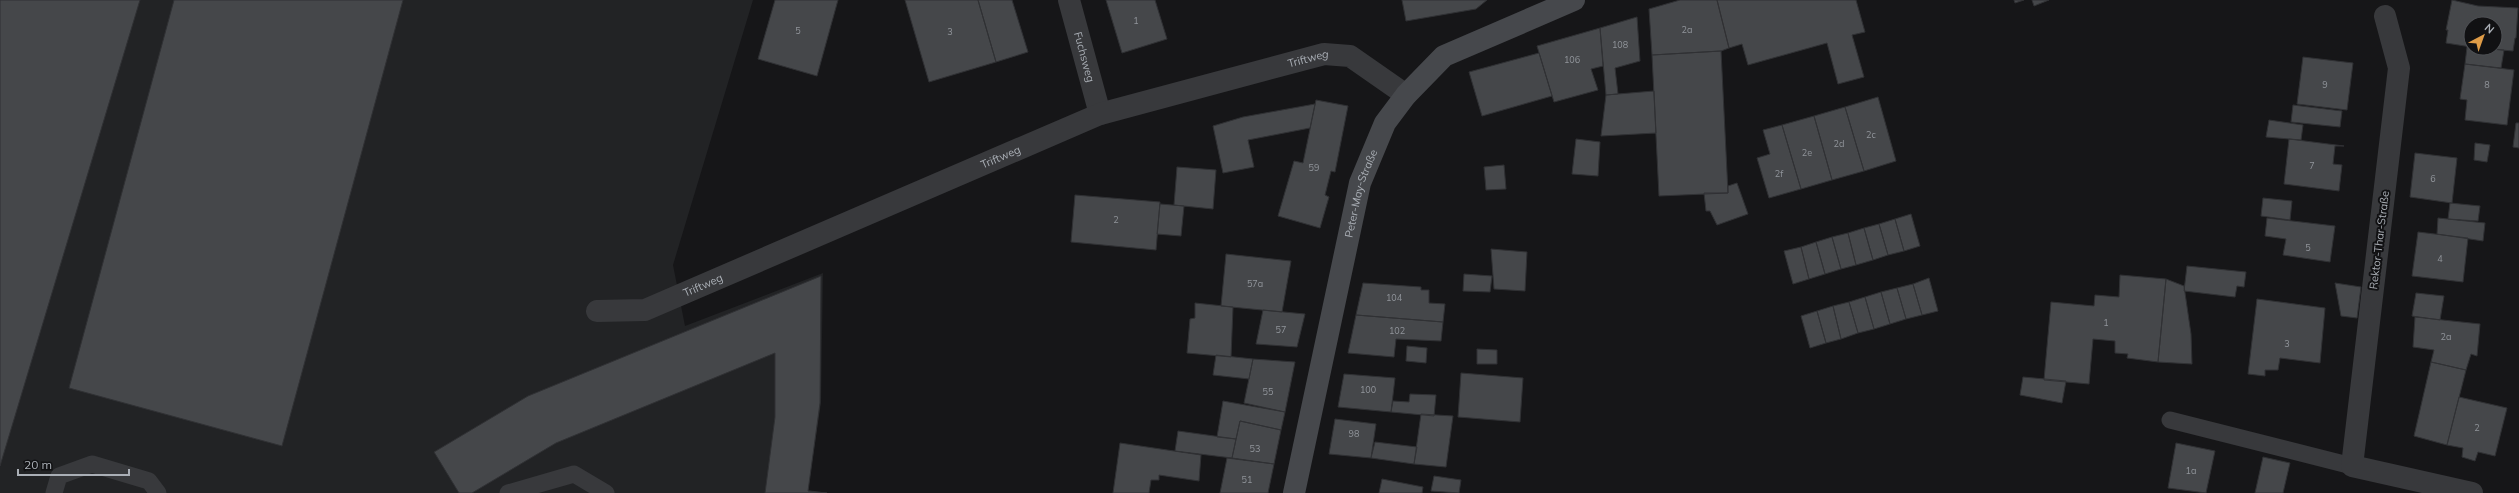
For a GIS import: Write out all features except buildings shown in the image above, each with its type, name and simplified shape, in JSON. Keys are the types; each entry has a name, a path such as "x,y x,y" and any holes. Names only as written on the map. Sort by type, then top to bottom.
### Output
{"main road":[{"name":"Peter-May-Straße","path":"1294,493 1360,183 1385,123 1406,95 1444,56 1574,0"}],"street":[{"name":"Fuchsweg","path":"1069,0 1100,114"},
{"name":"Rektor-Thar-Straße","path":"2352,466 2399,68 2385,16"},
{"name":"Triftweg","path":"597,312 645,310 1100,114 1324,54 1350,56 1406,95"},
{"path":"2352,466 2472,493"}],"lane":[{"path":"2170,420 2352,466"},
{"path":"54,493 60,476 92,464 149,481 158,493"},
{"path":"508,493 574,474 606,493"}],"shaded area":[{"path":"0,0 753,0 673,265 685,326 823,273 821,403 808,490 828,493 0,493"}]}
